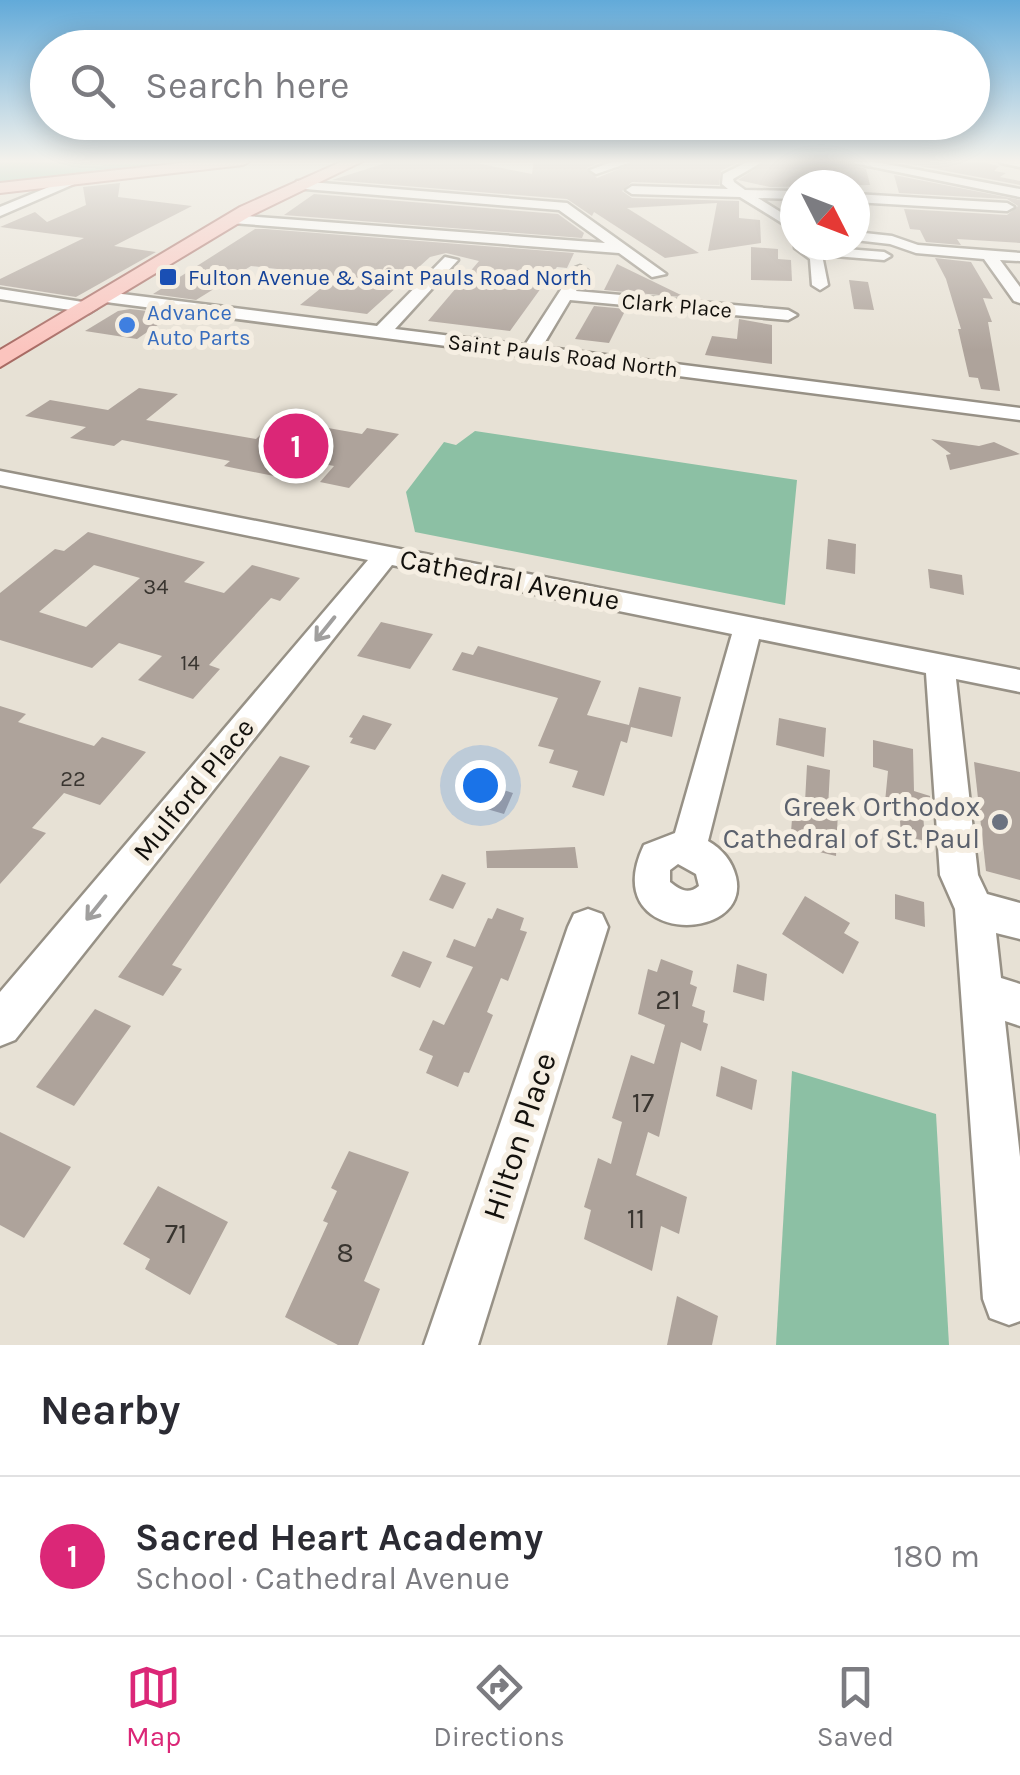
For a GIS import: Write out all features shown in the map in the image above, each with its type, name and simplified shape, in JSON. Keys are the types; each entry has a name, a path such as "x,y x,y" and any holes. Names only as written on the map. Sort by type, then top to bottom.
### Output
{"main road":[{"path":"0,360 224,224"}],"street":[{"path":"294,224 623,249"},
{"path":"587,224 658,274"},
{"path":"870,238 896,241 916,249 1020,257"},
{"path":"870,254 888,256 916,249"},
{"path":"988,254 1020,298"},
{"path":"382,332 450,260"},
{"path":"817,260 820,285"},
{"path":"531,351 580,272"},
{"name":"Saint Pauls Road North","path":"0,294 382,332 1020,414"},
{"name":"Clark Place","path":"566,295 788,315"},
{"name":"Cathedral Avenue","path":"0,478 1020,681"},
{"name":"Mulford Place","path":"0,1025 387,554"},
{"path":"688,849 748,627"},
{"path":"940,665 959,875 974,909 1001,999 1010,1189 1009,1299"},
{"path":"974,909 1020,921"},
{"name":"Hilton Place","path":"451,1345 588,927"}],"green space":[{"path":"475,431 797,480 785,605 415,532 406,492 444,442 456,445"},
{"path":"792,1071 936,1114 949,1345 776,1345"}],"building":[{"path":"8,224 157,224 114,246 156,252 76,297 0,285 0,279 84,238 0,227"},
{"path":"398,224 571,224 584,233 582,238"},
{"path":"612,224 652,224 699,253 665,258"},
{"path":"713,224 760,224 761,243 708,251"},
{"path":"908,224 1020,224 1020,243 957,239 961,245 926,242 920,230 910,229"},
{"path":"255,229 574,253 567,268 557,267 510,331 428,321 479,261 446,253 430,257 367,314 300,305 336,276 251,266 196,300 153,294"},
{"path":"751,247 778,249 778,259 791,260 792,281 751,280"},
{"path":"935,258 971,262 993,299 983,298 992,322 988,322 1000,391 981,389 978,378 969,377 961,329 946,279"},
{"path":"617,264 681,295 681,297 604,290"},
{"path":"849,280 868,282 874,310 854,309"},
{"path":"594,306 626,309 609,343 575,339"},
{"name":"Advance Auto Parts","path":"118,311 174,314 137,339 85,331"},
{"path":"739,319 772,325 772,364 705,355 712,336 737,339"},
{"path":"139,388 178,394 146,420 256,439 277,419 362,434 367,428 399,434 349,488 320,482 334,466 292,458 274,476 224,466 230,461 122,440 114,446 70,438 86,427 25,416 50,400 108,410"},
{"path":"931,439 979,446 994,442 1020,454 950,470 946,455 951,454"},
{"path":"88,532 205,562 184,582 224,593 252,565 300,578 280,601 271,598 209,665 220,669 193,699 138,680 162,656 119,643 92,668 0,640 0,593 55,549 64,551","holes":["94,565 140,578 86,627 39,612"]},
{"path":"828,539 856,544 855,574 826,569"},
{"path":"928,569 962,575 964,595 930,588"},
{"path":"381,622 433,634 410,669 357,656"},
{"path":"478,646 601,681 587,715 629,725 639,687 681,697 672,737 631,727 627,743 621,741 604,796 572,787 578,771 549,763 554,750 538,746 558,698 452,670 462,652 473,655"},
{"path":"0,706 26,714 18,722 94,746 102,737 146,752 100,805 64,793 32,828 46,833 0,884"},
{"path":"363,715 392,724 375,750 350,743 353,738 349,737"},
{"path":"779,718 826,728 824,757 776,745"},
{"path":"873,740 913,749 914,791 930,796 929,815 923,813 925,841 901,835 899,806 885,802 888,771 873,767"},
{"path":"280,756 310,766 172,965 182,969 163,996 118,977"},
{"name":"Greek Orthodox Cathedral of St. Paul","path":"974,762 1020,772 1020,880 986,871"},
{"path":"807,765 830,770 828,808 838,810 836,856 790,845 792,819 798,821 800,801 805,802"},
{"path":"490,786 513,793 504,814 480,807"},
{"path":"575,847 578,868 487,868 486,851"},
{"path":"442,874 466,883 453,909 429,900"},
{"path":"895,894 924,902 925,927 895,919"},
{"path":"805,896 850,923 844,933 859,942 843,974 782,934"},
{"path":"497,908 524,918 520,930 527,932 508,981 501,978 487,1012 493,1015 469,1073 464,1072 458,1087 426,1073 433,1056 419,1050 433,1020 444,1025 473,967 446,957 454,939 475,947"},
{"path":"403,951 432,962 420,988 391,976"},
{"path":"661,959 693,971 690,984 697,987 692,1006 705,1011 703,1022 708,1024 701,1051 681,1042 659,1137 648,1132 636,1175 687,1197 679,1234 661,1226 652,1271 584,1239 591,1210 584,1207 598,1158 611,1164 622,1122 612,1118 631,1055 654,1064 665,1025 638,1014 648,969 657,972"},
{"path":"737,964 767,974 764,1001 733,992"},
{"path":"95,1009 131,1026 74,1106 36,1087"},
{"path":"721,1066 757,1080 752,1110 716,1096"},
{"path":"0,1132 71,1167 24,1238 0,1225"},
{"path":"349,1151 409,1172 364,1281 380,1289 358,1345 338,1345 285,1317 328,1223 323,1221 337,1191 331,1188"},
{"path":"158,1186 228,1222 190,1295 145,1269 150,1259 123,1244"},
{"path":"677,1296 718,1316 712,1345 667,1345"}],"place":[{"name":"Fulton Avenue & Saint Pauls Road North","path":"168,277"},
{"name":"Advance Auto Parts","path":"127,325"},
{"name":"Sacred Heart Academy","path":"296,446"},
{"name":"Greek Orthodox Cathedral of St. Paul","path":"1000,822"}]}
